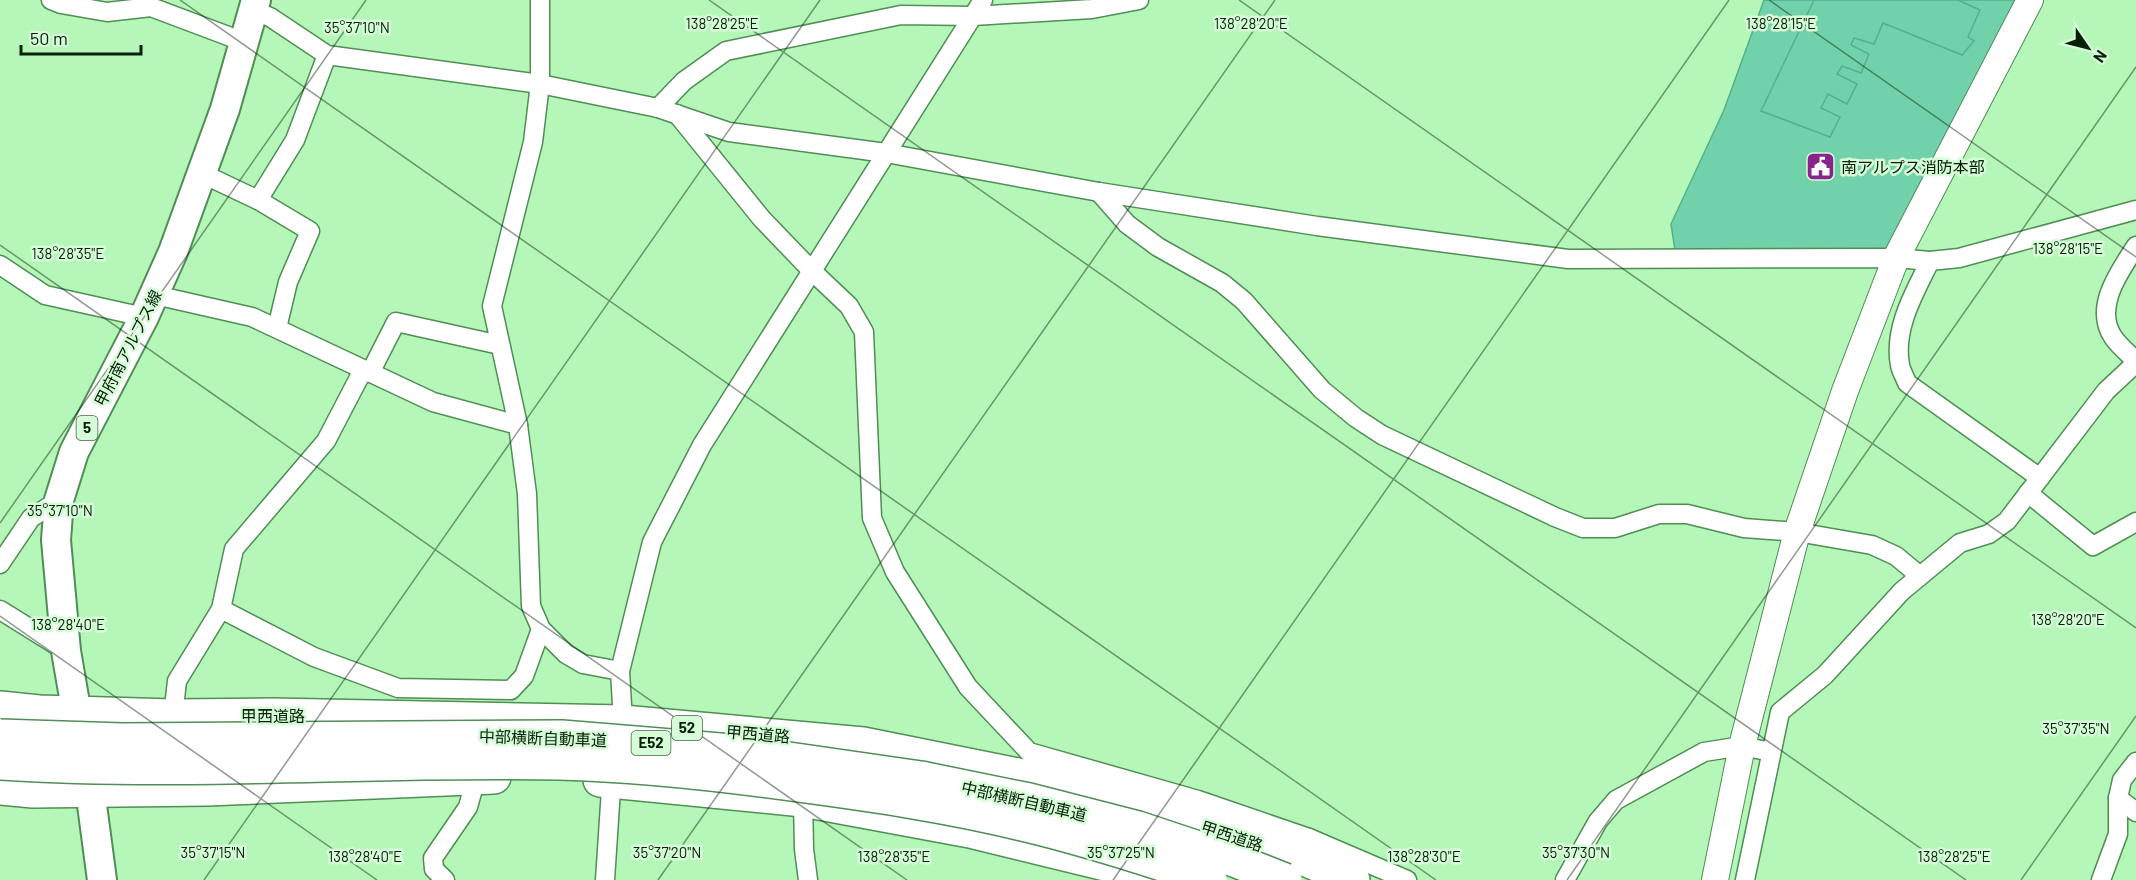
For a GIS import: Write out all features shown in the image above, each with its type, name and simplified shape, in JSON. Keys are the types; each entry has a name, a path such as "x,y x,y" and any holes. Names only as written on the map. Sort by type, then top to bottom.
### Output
{"highway":[{"name":"甲西道路","path":"0,708 173,716 273,715 623,722 863,744 1064,784 1182,819 1300,865 1353,880"},
{"name":"中部横断自動車道","path":"0,736 123,740 562,737 732,751 921,778 1029,800 1138,828 1234,860 1300,865"},
{"name":"中部横断自動車道","path":"0,763 111,766 562,763 729,776 913,802 1023,824 1128,853 1210,880"},
{"path":"0,788 33,791 208,789 521,776 610,781 803,800 970,831 1131,870 1158,880"}],"main road":[{"name":"甲府南アルプス線","path":"102,880 90,790 66,651 56,540 58,500 74,452 150,306 203,174 225,109 254,5"}],"street":[{"path":"51,0 61,4 107,12 151,7 244,42"},
{"path":"540,0 540,84 533,142 492,306 518,424 527,494 531,606 541,629 566,654 584,664 620,671"},
{"path":"605,880 610,781 623,722 620,671 652,542 702,445 983,0"},
{"path":"658,108 684,81 726,51 901,15 973,16 1092,9 1139,0"},
{"path":"1715,880 1742,746 1797,532 1845,391 1896,258 2030,0"},
{"path":"254,5 327,55 540,84 658,108 729,132 886,153 1099,192 1317,226 1568,259 1896,258 1930,261 1959,258 2136,210"},
{"path":"258,200 295,140 327,55"},
{"path":"676,114 762,219 849,306 864,332 872,518 895,572 968,687 1029,752 1198,800 1300,865 1407,880"},
{"path":"203,174 258,200 310,231 288,282 277,328"},
{"path":"1099,192 1126,224 1158,247 1222,283 1244,301 1322,390 1356,418 1382,435 1555,517 1583,528 1615,528 1659,514 1687,514 1744,528 1797,532 1872,545 1896,556 1920,576"},
{"path":"1745,880 1780,712 1825,675 1902,591 1960,543 1989,534 2007,521 2106,391 2134,368 2112,336 2105,311 2116,277 2136,246"},
{"path":"1930,261 1907,308 1900,339 1900,365 1907,383 2040,478"},
{"path":"0,265 45,295 252,317 433,402 518,424"},
{"path":"173,716 177,681 221,609 234,549 326,441 396,322 500,345"},
{"path":"2028,493 2093,546 2136,522"},
{"path":"0,564 31,518 58,500"},
{"path":"221,609 314,657 398,688 511,690 524,676 541,629"},
{"path":"0,610 66,651"},
{"path":"1565,880 1598,821 1616,800 1704,752 1742,746 1771,752"},
{"path":"2101,880 2118,834 2118,798 2122,780 2136,762"},
{"path":"445,880 434,869 433,858 468,807 476,778"},
{"path":"2118,798 2136,812"},
{"path":"803,800 804,849 808,880"}],"building":[{"name":"南アルプス消防本部","path":"1764,0 2029,0 1896,258 1676,257 1671,224 1724,110"},
{"path":"1814,0 1958,0 1980,10 1968,37 1974,41 1962,55 1883,23 1874,44 1854,38 1851,45 1869,54 1861,73 1842,66 1837,74 1857,84 1847,104 1828,94 1821,108 1840,117 1830,137 1761,111"}],"place":[{"name":"南アルプス消防本部","path":"1820,167"}]}
